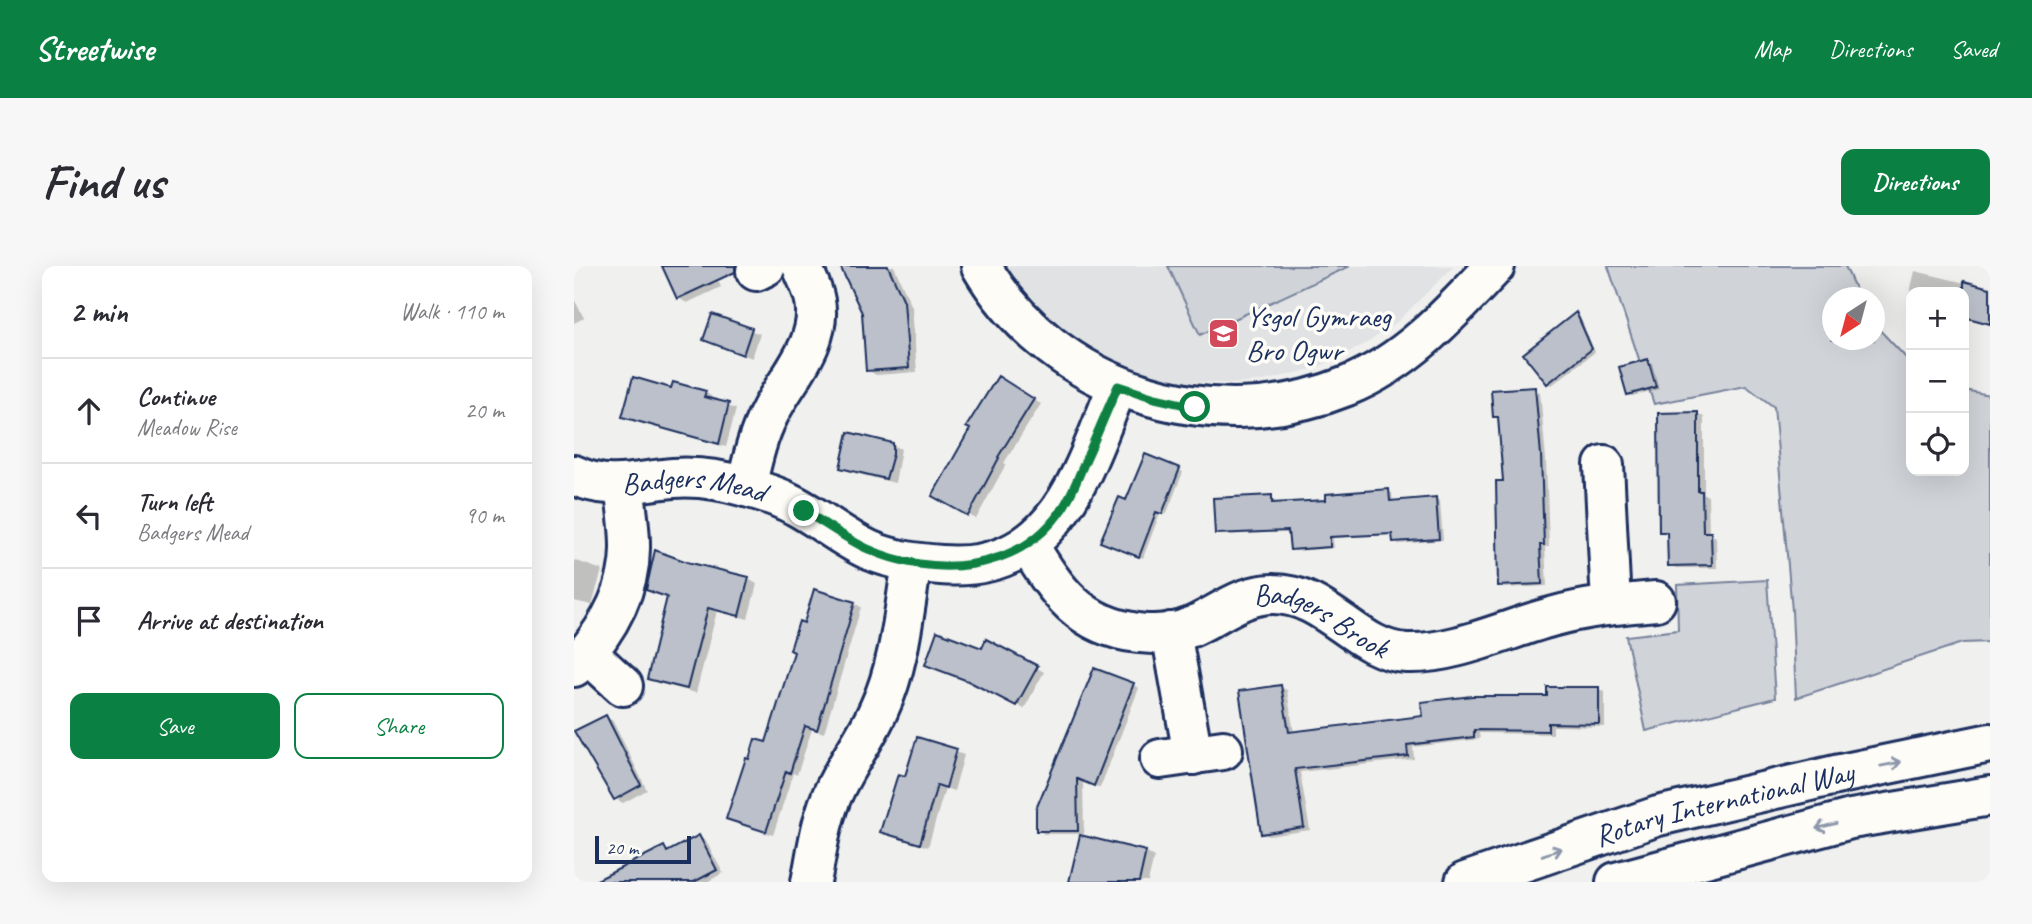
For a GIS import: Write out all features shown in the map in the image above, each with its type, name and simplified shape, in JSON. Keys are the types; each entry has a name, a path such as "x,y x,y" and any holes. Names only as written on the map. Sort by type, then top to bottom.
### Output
{"street":[{"path":"746,487 760,435 779,396 803,357 815,326 815,299 802,266"},
{"path":"981,266 1025,324 1055,349 1087,370 1118,386 1155,398 1195,407 1232,409 1270,408 1317,396 1349,386 1384,367 1447,317 1494,266"},
{"name":"Badgers Mead","path":"574,475 599,485 696,478 720,480 787,501 866,548 912,563 970,565 1009,556 1028,544 1053,521 1071,494 1118,386"},
{"path":"1604,465 1611,604"},
{"path":"623,686 580,660 615,610 629,565 630,544 624,484"},
{"name":"Badgers Brook","path":"1028,544 1068,600 1095,622 1128,632 1149,634 1188,628 1241,600 1273,594 1310,601 1364,638 1384,648 1404,653 1424,652 1585,608 1656,601"},
{"path":"817,881 827,808 834,790 879,709 889,682 912,563"},
{"path":"1171,632 1192,755"},
{"name":"Rotary International Way","path":"1465,882 1658,816 1990,743"},
{"name":"Rotary International Way","path":"1616,882 1851,819 1990,796"}],"shaded area":[{"name":"Ysgol Gymraeg Bro Ogwr","path":"1001,266 1454,266 1397,322 1367,343 1316,368 1263,381 1235,384 1169,381 1120,365 1075,343 1038,311"},
{"path":"1168,266 1350,266 1200,335"},
{"path":"1608,266 1845,266 1854,287 1822,287 1822,350 1885,350 1885,336 1906,358 1906,476 1969,476 1969,391 1990,395 1990,642 1962,643 1796,698 1792,611 1774,407 1746,386 1654,404"},
{"path":"1767,580 1775,698 1646,731 1626,636 1678,630 1677,585"}],"building":[{"path":"662,266 735,266 735,272 677,299"},
{"path":"840,266 888,266 904,301 909,368 866,371 862,313"},
{"path":"1964,281 1990,288 1990,324 1969,318 1969,287 1964,287"},
{"path":"1576,312 1592,349 1547,384 1523,354"},
{"path":"712,314 752,328 743,355 703,340"},
{"path":"1648,359 1656,387 1627,395 1619,367"},
{"path":"998,376 1034,399 998,457 968,516 932,496 970,429 966,427"},
{"path":"633,377 671,388 673,382 706,391 704,397 729,403 719,444 622,417"},
{"path":"1535,387 1541,455 1544,545 1540,545 1542,584 1498,586 1496,481 1503,481 1498,417 1493,417 1491,390"},
{"path":"1698,412 1698,491 1702,491 1703,532 1711,532 1712,565 1668,566 1667,532 1659,532 1658,413"},
{"path":"848,432 893,443 886,479 840,468"},
{"path":"1145,454 1180,468 1162,514 1156,512 1139,557 1100,542 1119,497 1126,500"},
{"path":"1389,489 1390,501 1436,497 1439,539 1393,542 1392,534 1330,537 1330,547 1290,550 1288,531 1215,534 1213,498 1272,495 1272,503 1326,500 1326,494"},
{"path":"655,550 687,562 749,577 739,616 708,608 687,689 647,679 667,597 646,590"},
{"path":"814,589 855,602 817,730 805,726 790,773 786,771 766,832 726,819 755,739 766,742 794,652 790,650 799,621 804,623"},
{"path":"937,631 982,648 986,639 1038,666 1016,706 968,681 925,665"},
{"path":"1094,668 1134,683 1094,786 1077,779 1078,831 1036,831 1036,809"},
{"path":"1281,685 1289,732 1423,716 1421,702 1472,696 1547,696 1547,687 1599,687 1599,724 1548,723 1548,731 1474,730 1474,737 1407,745 1408,756 1295,769 1304,827 1261,834 1239,691"},
{"path":"606,715 641,785 614,800 574,731"},
{"path":"917,737 957,749 946,788 937,785 920,844 880,832 898,774 905,776"},
{"path":"699,835 717,870 694,882 593,882 664,846 667,852"},
{"path":"1080,835 1146,851 1139,882 1069,882"}],"place":[{"name":"Ysgol Gymraeg Bro Ogwr","path":"1223,333"}],"route":[{"path":"804,511 866,548 891,558 912,563 951,566 990,562 1009,556 1028,544 1042,533 1062,509 1118,386 1195,407"}]}
